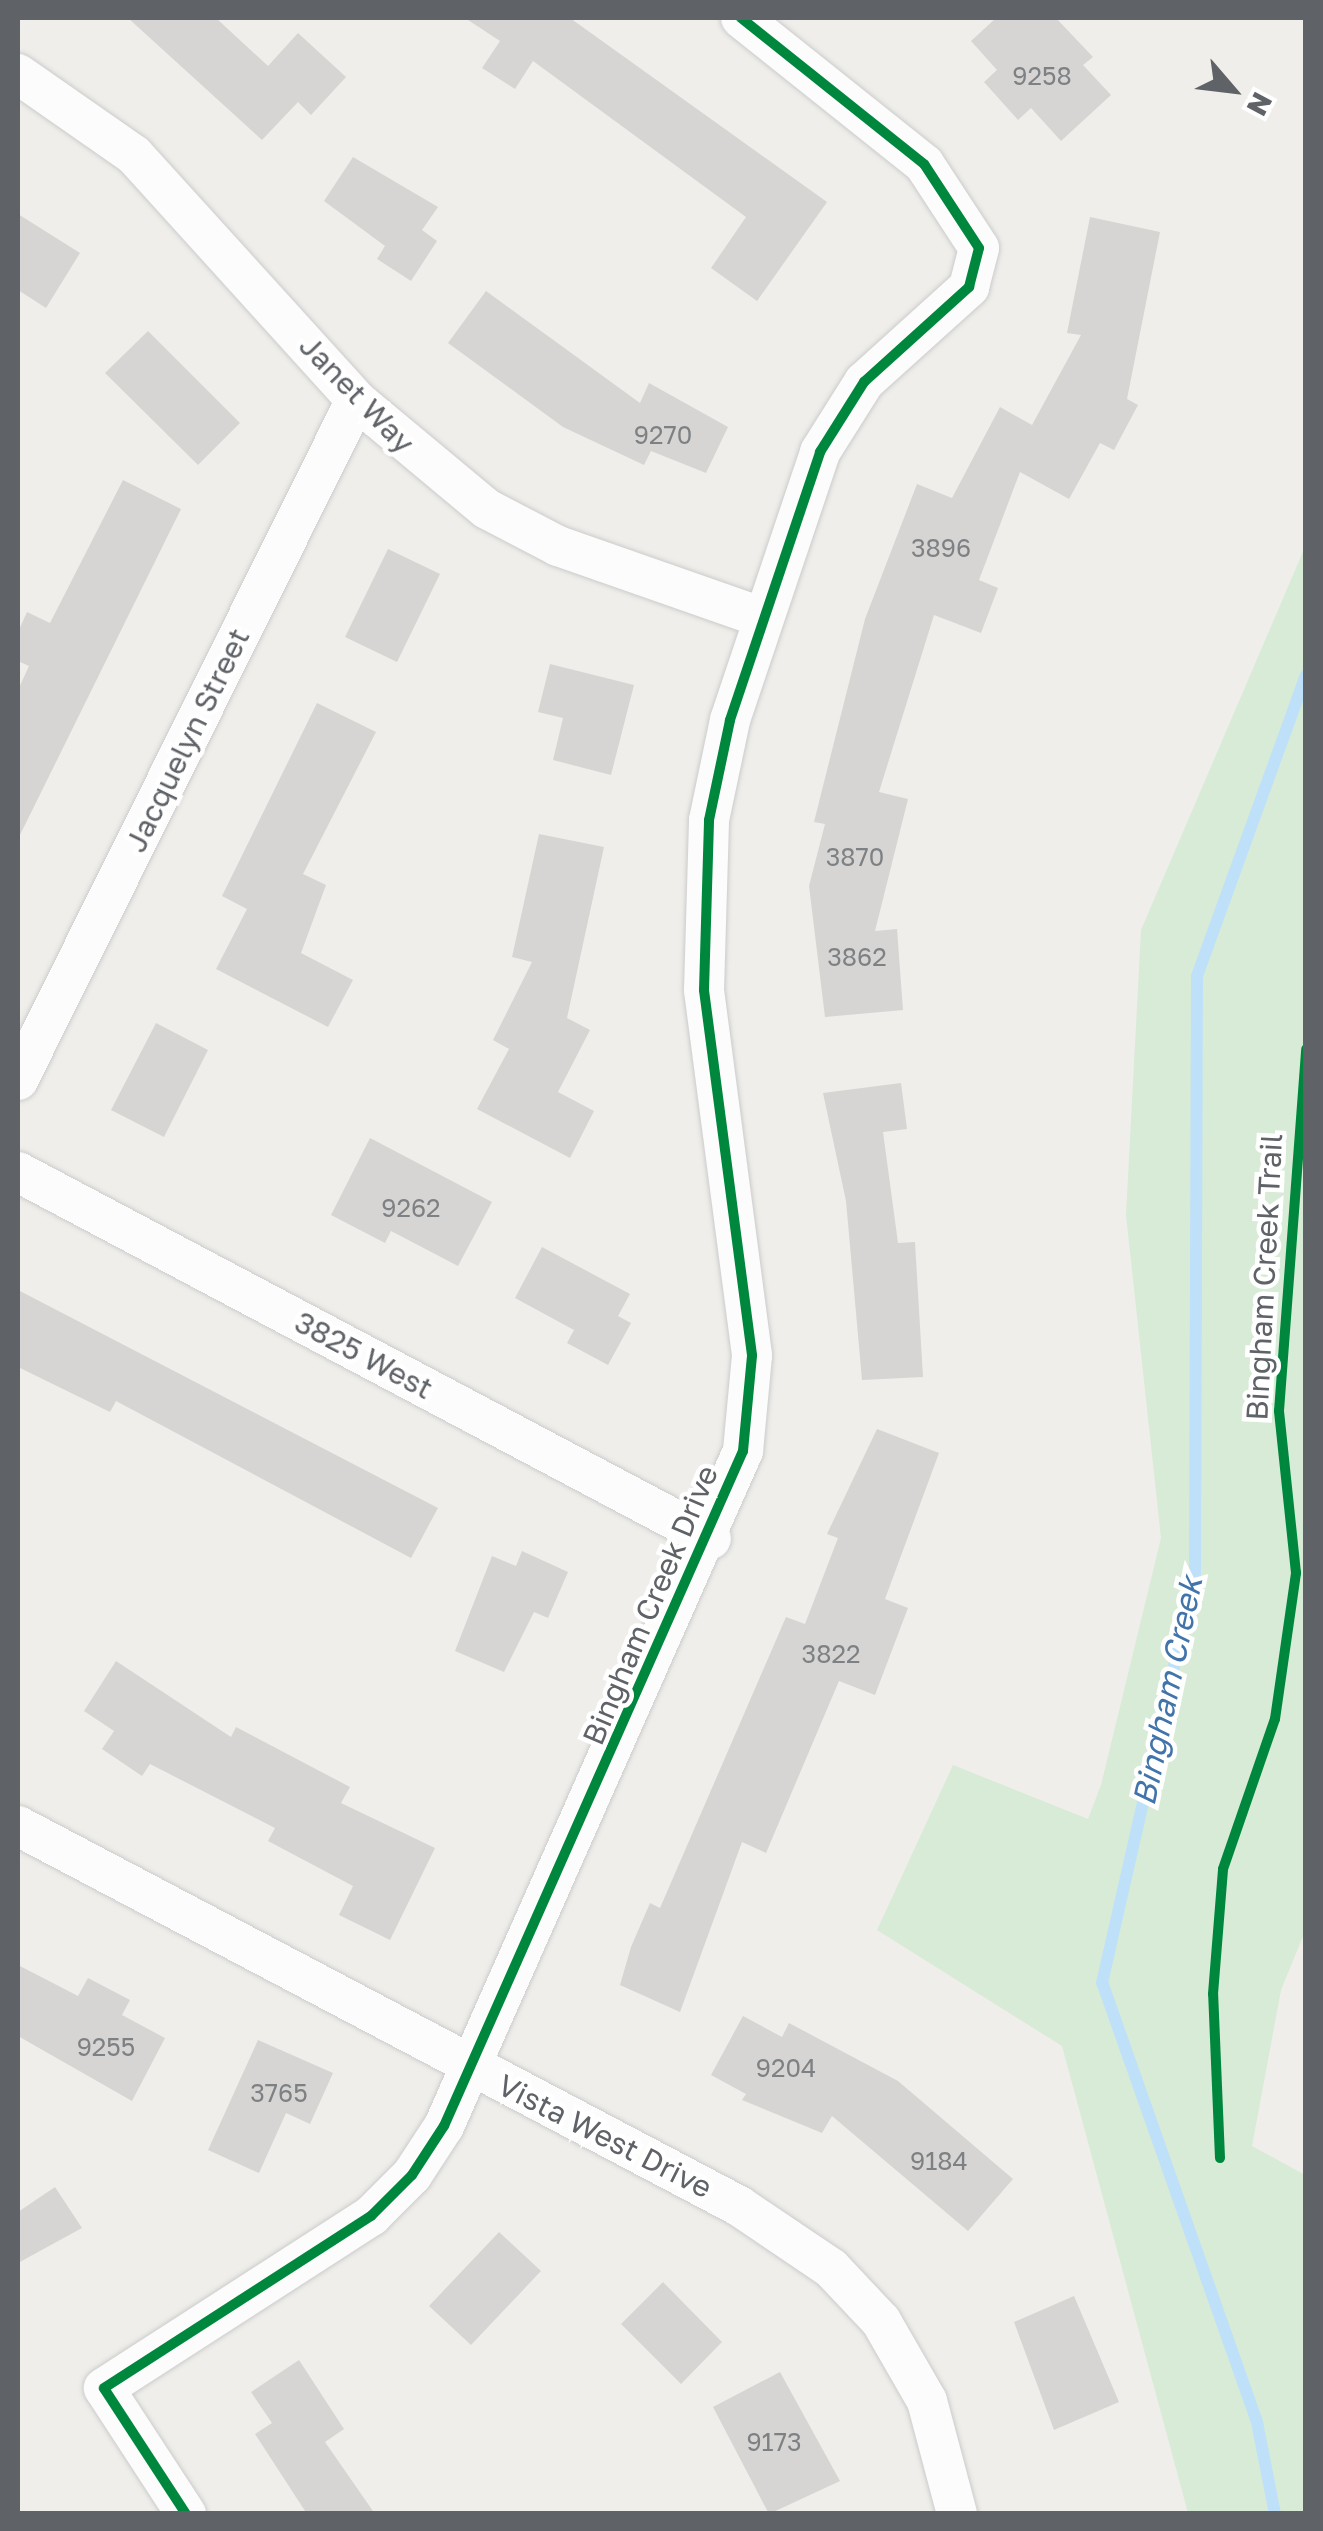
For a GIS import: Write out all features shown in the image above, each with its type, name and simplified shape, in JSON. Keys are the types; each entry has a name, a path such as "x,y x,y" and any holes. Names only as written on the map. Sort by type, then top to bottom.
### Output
{"street":[{"name":"Bingham Creek Drive","path":"186,2514 104,2388 372,2216 412,2174 471,2066 710,1539 743,1451 752,1355 704,990 702,906 709,820 761,617 820,452 864,382 968,287 979,248 924,164 741,18"},
{"name":"Janet Way","path":"18,74 134,155 356,400 487,509 558,546 761,617"},
{"name":"Jacquelyn Street","path":"18,1080 356,400"},
{"name":"3825 West","path":"18,1172 710,1539"},
{"name":"Vista West Drive","path":"18,1826 739,2206 831,2268 881,2321 927,2401 956,2514"}],"green space":[{"path":"1305,547 1306,1929 1281,1990 1252,2146 1305,2175 1305,2513 1188,2513 1062,2046 877,1930 953,1765 1088,1819 1101,1785 1161,1538 1126,1215 1141,930"}],"building":[{"path":"128,18 216,18 268,66 298,33 346,77 311,115 298,102 262,140"},
{"path":"465,18 570,18 827,202 757,301 711,268 746,217 533,61 515,89 482,68 500,41"},
{"path":"996,18 1056,18 1093,57 1083,65 1111,95 1061,141 1031,108 1018,120 984,82 997,70 971,41"},
{"path":"353,157 438,207 422,230 437,241 411,281 377,259 385,246 324,201"},
{"path":"18,214 80,253 46,308 18,290"},
{"path":"1090,217 1160,232 1127,399 1138,405 1114,450 1100,443 1069,499 1020,472 979,580 998,588 981,633 934,615 879,792 908,799 875,931 897,929 903,1010 825,1017 809,886 825,824 814,822 865,619 917,484 952,498 1000,407 1032,425 1081,335 1067,333"},
{"path":"486,291 640,403 649,383 728,427 706,473 651,451 644,465 563,427 448,343"},
{"path":"148,331 240,423 198,465 105,373"},
{"path":"123,480 181,509 18,839 18,690 29,666 18,661 18,632 27,612 50,623"},
{"path":"388,549 440,574 397,662 345,637"},
{"path":"550,664 634,685 611,775 553,760 563,718 538,712"},
{"path":"317,703 376,732 303,874 326,885 301,953 353,980 328,1027 216,969 247,909 222,896"},
{"path":"539,834 604,847 567,1018 590,1030 558,1092 594,1111 570,1158 477,1109 509,1049 493,1040 532,962 512,957"},
{"path":"156,1023 208,1050 164,1137 111,1110"},
{"path":"901,1083 907,1129 883,1132 898,1243 915,1242 923,1377 862,1380 846,1201 823,1093"},
{"path":"370,1138 492,1202 458,1266 391,1231 385,1243 331,1215"},
{"path":"542,1247 630,1294 618,1316 631,1323 608,1365 567,1343 574,1330 515,1298"},
{"path":"18,1290 438,1508 411,1558 116,1401 110,1412 18,1367"},
{"path":"877,1429 939,1453 885,1599 908,1608 875,1695 839,1681 766,1853 742,1842 680,2012 620,1985 631,1947 650,1903 660,1908 786,1617 805,1624 838,1538 827,1534"},
{"path":"522,1551 568,1572 548,1618 534,1612 504,1672 455,1651 492,1556 516,1566"},
{"path":"116,1661 231,1737 236,1727 350,1787 341,1803 435,1848 390,1940 339,1915 353,1886 268,1841 275,1828 150,1764 142,1776 102,1749 114,1731 84,1711"},
{"path":"18,1965 78,1996 88,1978 130,2000 122,2015 165,2038 132,2101 18,2036"},
{"path":"743,2016 782,2037 789,2023 898,2081 1013,2179 968,2231 832,2116 822,2133 742,2100 746,2094 711,2075"},
{"path":"258,2040 333,2073 310,2124 286,2113 259,2173 208,2150"},
{"path":"55,2187 82,2228 18,2263 18,2212"},
{"path":"499,2232 541,2271 471,2345 429,2306"},
{"path":"663,2282 722,2342 681,2384 621,2324"},
{"path":"1074,2296 1119,2402 1054,2430 1014,2322"},
{"path":"299,2360 344,2429 325,2442 375,2514 307,2514 255,2434 272,2423 251,2392"},
{"path":"780,2372 840,2481 769,2514 713,2407"}],"waterway":[{"name":"Bingham Creek","path":"1275,2514 1257,2422 1102,1983 1195,1575 1197,976 1306,675"}],"cycle path":[{"path":"186,2514 104,2388 371,2216 412,2175 444,2126 743,1451 752,1355 704,990 709,820 730,720 820,452 864,382 969,287 979,248 924,164 741,18"},
{"name":"Bingham Creek Trail","path":"1220,2158 1213,1994 1223,1869 1275,1719 1296,1573 1279,1411 1306,1049"}]}
